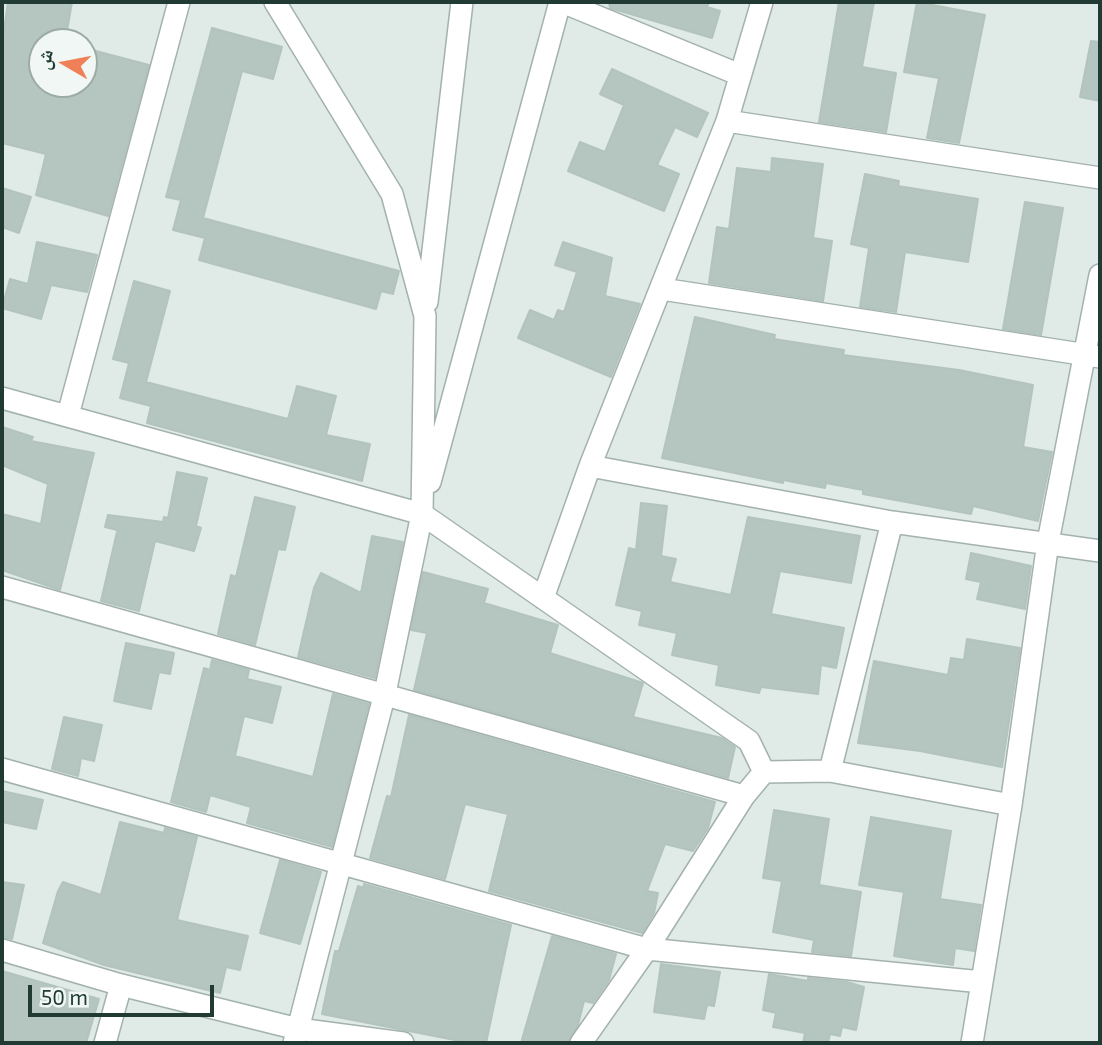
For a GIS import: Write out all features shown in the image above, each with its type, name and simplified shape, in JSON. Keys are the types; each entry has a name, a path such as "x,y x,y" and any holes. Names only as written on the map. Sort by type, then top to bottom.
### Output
{"street":[{"path":"68,415 179,2"},
{"path":"275,2 392,194 425,316"},
{"path":"422,514 425,316 462,2"},
{"path":"296,1036 385,693 422,514 561,2 740,75"},
{"path":"543,598 590,466 727,121 762,2"},
{"path":"727,121 1100,178"},
{"path":"972,1043 1011,805 1048,542 1093,356 1100,275"},
{"path":"662,289 1093,356"},
{"path":"2,398 422,514 749,741 764,772"},
{"path":"590,466 892,522 1100,551"},
{"path":"830,771 892,522"},
{"path":"2,587 744,796"},
{"path":"2,769 647,949 982,982"},
{"path":"580,1043 647,949 744,796 764,772 830,771 1011,805"},
{"path":"2,950 296,1036 404,1043"},
{"path":"105,1043 121,985"}],"building":[{"path":"8,2 72,2 67,28 28,28 28,98 98,98 98,52 149,65 108,216 36,195 46,154 2,143 2,45"},
{"path":"609,2 709,2 707,7 720,11 712,38 610,8"},
{"path":"839,2 874,2 862,67 896,73 886,132 819,122"},
{"path":"917,2 985,15 959,143 927,138 939,78 904,72"},
{"path":"212,28 282,47 273,79 242,71 203,218 399,271 393,294 381,291 376,309 199,260 205,238 173,230 181,200 166,197"},
{"path":"1091,41 1100,42 1100,101 1080,97"},
{"path":"612,69 708,113 697,137 675,127 657,165 679,174 664,211 568,171 580,142 605,152 624,105 600,94"},
{"path":"772,158 823,164 813,238 832,241 823,301 709,283 717,227 729,229 737,168 771,172"},
{"path":"865,174 899,181 898,186 978,199 968,262 905,252 896,312 860,307 869,248 851,244"},
{"path":"2,188 31,197 19,233 2,227"},
{"path":"1025,202 1063,208 1041,335 1003,329"},
{"path":"37,242 97,255 87,292 51,285 41,319 2,308 10,279 28,284"},
{"path":"563,242 612,258 605,296 640,304 611,377 518,338 530,310 554,320 558,310 564,312 577,272 555,265"},
{"path":"134,281 170,291 146,382 288,419 297,386 336,396 326,435 370,444 362,481 147,423 151,406 120,398 129,363 113,359"},
{"path":"695,317 775,335 774,339 844,350 843,355 959,370 1033,385 1023,447 1052,452 1038,521 973,506 971,514 863,494 863,490 826,483 825,488 783,480 783,483 662,458"},
{"path":"2,427 33,437 31,441 94,453 60,590 2,570 2,514 41,524 48,484 2,465"},
{"path":"177,472 207,478 196,526 201,528 194,551 155,541 139,611 101,601 117,532 121,531 105,527 108,515 163,522 164,517 168,518"},
{"path":"255,497 295,507 285,550 278,549 255,645 218,634 231,575 236,577"},
{"path":"641,503 667,506 661,556 676,559 670,582 731,595 748,517 860,536 851,583 780,571 771,614 844,628 836,668 821,665 818,694 761,687 759,693 716,685 719,665 672,655 677,633 639,625 642,611 616,605 629,548 636,550"},
{"path":"372,536 403,542 375,678 298,657 314,588 321,573 361,593"},
{"path":"971,553 1031,566 1025,609 977,599 981,582 966,579"},
{"path":"423,572 488,589 484,603 558,625 550,653 643,683 633,717 722,738 735,747 728,778 414,690 427,633 411,630"},
{"path":"967,639 1020,648 1002,767 920,751 858,743 874,661 948,675 951,658 964,660"},
{"path":"126,643 174,653 170,674 159,672 151,709 114,701"},
{"path":"212,660 249,670 247,679 281,687 272,723 244,716 235,756 313,777 333,694 369,704 332,847 247,823 251,807 210,795 206,812 171,802 204,668 210,670"},
{"path":"409,715 715,802 708,828 693,851 665,844 647,891 658,893 654,913 642,933 489,891 508,814 465,804 445,879 370,858 387,796 391,797"},
{"path":"64,717 102,725 94,761 81,758 78,776 52,769"},
{"path":"2,791 43,800 36,829 2,822"},
{"path":"774,810 829,819 819,885 861,892 851,956 812,952 814,940 773,932 782,881 763,878"},
{"path":"871,817 951,831 940,899 981,905 974,951 955,948 953,965 894,956 904,892 859,885"},
{"path":"120,822 164,833 165,828 197,837 177,920 248,936 240,970 226,967 220,993 104,965 43,943 63,882 101,895"},
{"path":"280,860 321,872 300,944 260,933"},
{"path":"2,882 24,885 12,939 2,937"},
{"path":"364,884 511,925 486,1043 470,1043 322,1014 335,951 339,951 358,886 363,888"},
{"path":"552,936 616,954 609,980 593,1003 584,1001 578,1025 568,1043 521,1043"},
{"path":"661,964 720,972 714,1006 707,1005 704,1019 654,1012"},
{"path":"2,971 99,999 86,1043 2,1043"},
{"path":"769,974 808,981 808,978 847,982 864,987 856,1030 842,1027 840,1036 830,1034 828,1043 803,1043 805,1033 773,1027 776,1013 763,1010"}]}
